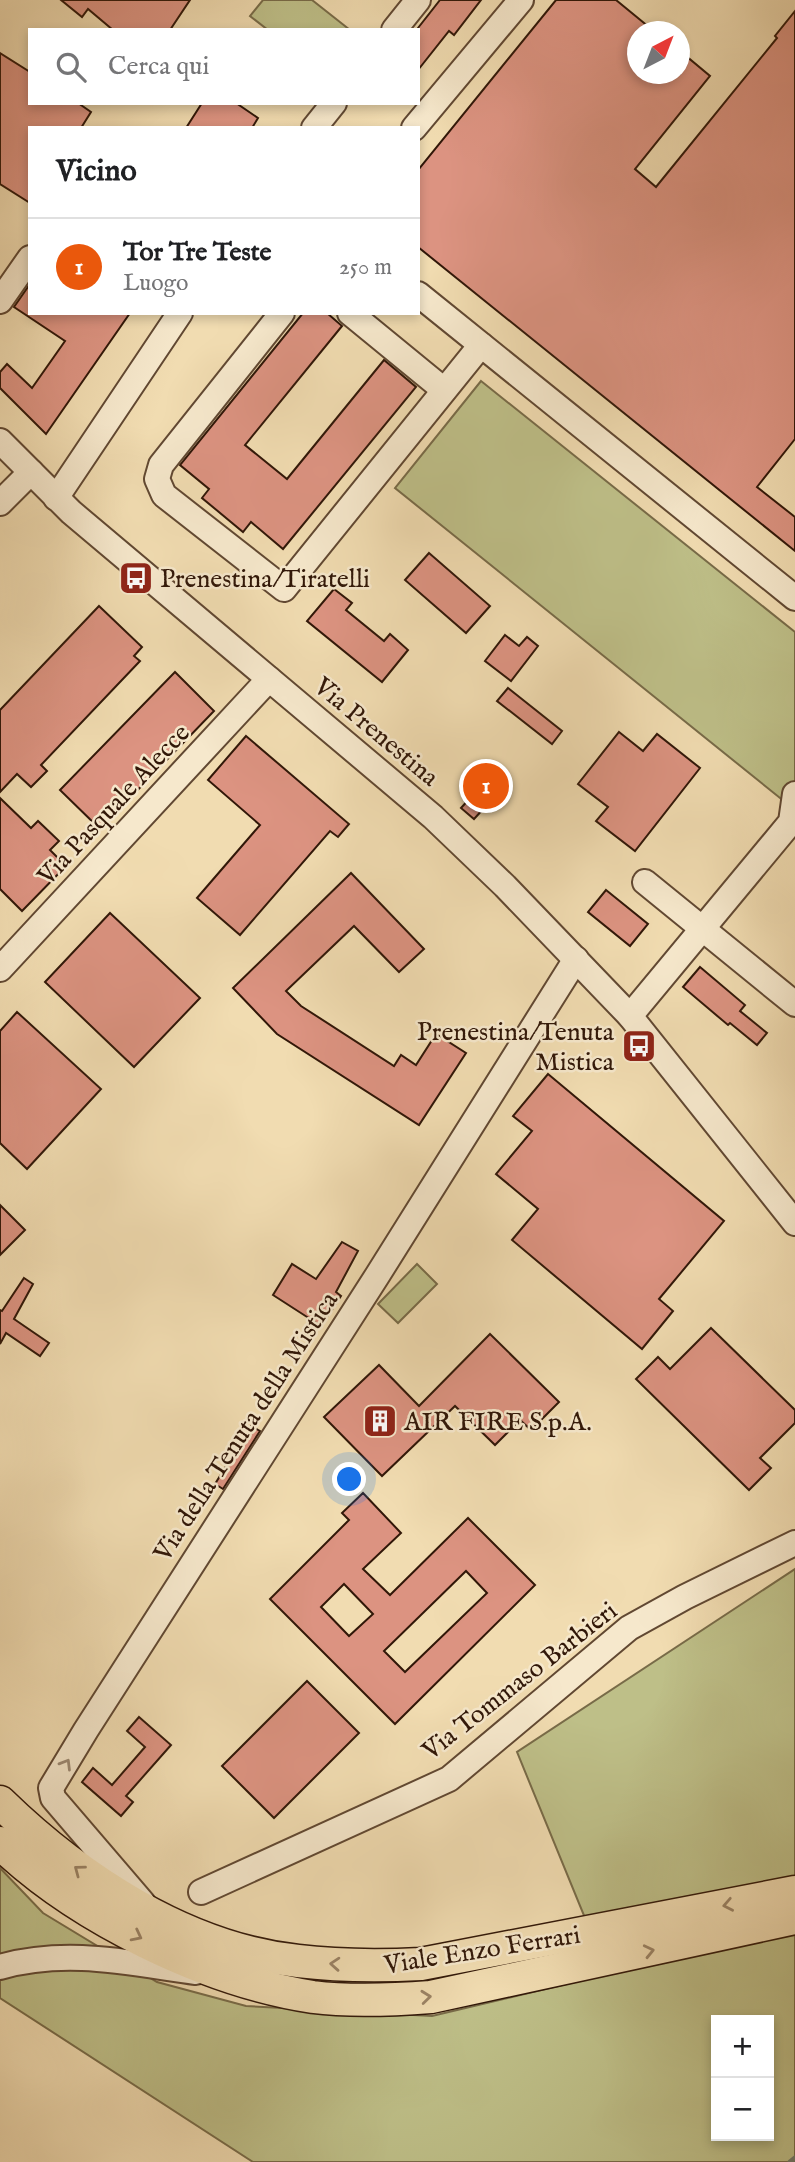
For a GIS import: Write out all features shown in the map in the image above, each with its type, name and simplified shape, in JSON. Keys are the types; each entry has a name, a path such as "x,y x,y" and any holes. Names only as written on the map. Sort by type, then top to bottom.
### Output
{"main road":[{"name":"Viale Enzo Ferrari","path":"0,1802 84,1875 152,1913 199,1935 241,1949 296,1961 366,1966 421,1964 795,1892"},
{"name":"Viale Enzo Ferrari","path":"0,1843 35,1875 86,1909 171,1953 223,1976 315,1997 380,2000 431,1997 795,1918"}],"street":[{"path":"396,28 418,0"},
{"path":"416,126 521,0"},
{"path":"316,126 332,105"},
{"path":"0,301 28,261"},
{"path":"420,296 795,598"},
{"path":"56,498 179,315"},
{"path":"280,315 161,465 157,479 164,495 284,589 481,345"},
{"path":"352,315 444,390"},
{"name":"Via Prenestina","path":"3,452 31,472 56,498 433,817 505,886 631,1016 795,1223"},
{"path":"0,503 31,472"},
{"name":"Via Pasquale Alecce","path":"0,970 270,679"},
{"path":"631,1016 791,822 795,794"},
{"path":"645,882 795,1004"},
{"name":"Via della Tenuta della Mistica","path":"152,1913 53,1798 51,1788 576,959"},
{"name":"Via Tommaso Barbieri","path":"201,1892 449,1779 629,1628 795,1543"},
{"path":"0,1967 37,1958 96,1957 223,1976"}],"green space":[{"path":"263,0 312,0 347,28 265,28 250,16"},
{"path":"481,381 795,632 795,810 395,488"},
{"path":"417,1264 437,1284 398,1323 378,1304"},
{"path":"795,1569 795,2162 253,2162 0,1998 0,1868 43,1913 157,1982 246,2006 432,2016 626,1970 585,1918 517,1752"}],"building":[{"path":"61,0 190,0 171,28 111,28 88,9 82,17"},
{"path":"440,0 481,0 454,35 449,31 420,67 418,28"},
{"path":"556,0 616,0 642,21 627,21 627,84 690,84 690,59 710,76 635,169 656,187 777,38 775,36 795,11 795,439 757,487 795,517 795,551 420,249 420,168"},
{"path":"0,53 28,71 28,105 81,105 91,112 82,126 28,126 28,202 0,184"},
{"path":"201,105 239,105 258,118 253,126 187,126"},
{"path":"28,287 28,315 129,315 46,434 0,388 0,372 7,364 32,388 65,341 14,307"},
{"path":"301,315 329,315 342,326 245,445 287,479 384,360 416,387 283,549 251,522 243,532 202,498 209,489 180,465"},
{"path":"429,553 490,606 466,633 405,580"},
{"path":"334,589 352,603 346,610 384,641 390,634 408,650 382,682 307,621"},
{"path":"99,606 142,647 134,656 140,661 41,765 47,771 31,787 17,774 0,792 0,710"},
{"path":"505,635 519,646 527,637 538,646 511,681 485,661"},
{"path":"175,672 214,711 100,829 60,790"},
{"path":"508,688 562,731 552,744 497,701"},
{"path":"619,732 643,751 657,734 700,768 635,851 596,821 608,807 578,784"},
{"path":"246,736 349,824 338,837 330,831 240,935 197,898 260,825 208,780"},
{"path":"472,796 485,807 474,819 461,808"},
{"path":"0,798 31,828 38,821 59,841 50,850 66,866 22,911 0,889"},
{"path":"351,873 424,949 399,972 354,926 286,991 301,1006 394,1066 401,1055 416,1065 436,1034 466,1053 419,1125 277,1034 233,988"},
{"path":"606,890 648,924 630,946 588,912"},
{"path":"110,913 200,998 134,1067 45,982"},
{"path":"700,967 745,1005 740,1011 767,1033 757,1045 730,1023 728,1025 683,987"},
{"path":"17,1012 101,1089 27,1169 0,1143 0,1031"},
{"path":"548,1074 724,1221 659,1299 673,1311 642,1349 512,1240 538,1209 496,1174 532,1131 513,1116"},
{"path":"0,1205 25,1230 0,1255"},
{"path":"342,1242 358,1251 336,1292 341,1296 321,1326 273,1295 292,1264 316,1279"},
{"path":"24,1278 33,1284 14,1319 49,1343 40,1356 6,1333 0,1344 0,1310 2,1311"},
{"path":"711,1328 795,1410 795,1423 760,1458 771,1468 749,1490 636,1379 658,1357 670,1369"},
{"path":"490,1334 559,1402 531,1430 520,1420 495,1445 455,1406 382,1476 324,1417 379,1365 419,1406"},
{"path":"251,1426 260,1431 223,1489 215,1484"},
{"path":"363,1493 401,1533 363,1569 390,1595 468,1518 535,1585 395,1724 270,1599 349,1520 342,1513","holes":["466,1571 487,1593 405,1672 384,1651","344,1584 373,1614 349,1636 321,1607"]},
{"path":"307,1681 359,1733 274,1818 222,1766"},
{"path":"139,1717 171,1745 126,1796 133,1802 121,1816 82,1782 93,1768 112,1785 145,1747 127,1731"}],"waterway":[{"path":"790,2162 795,2158"}],"place":[{"name":"Prenestina/Tiratelli","path":"136,578"},
{"name":"Tor Tre Teste","path":"486,786"},
{"name":"Prenestina/Tenuta Mistica","path":"639,1046"},
{"name":"AIR FIRE S.p.A.","path":"380,1421"}]}
